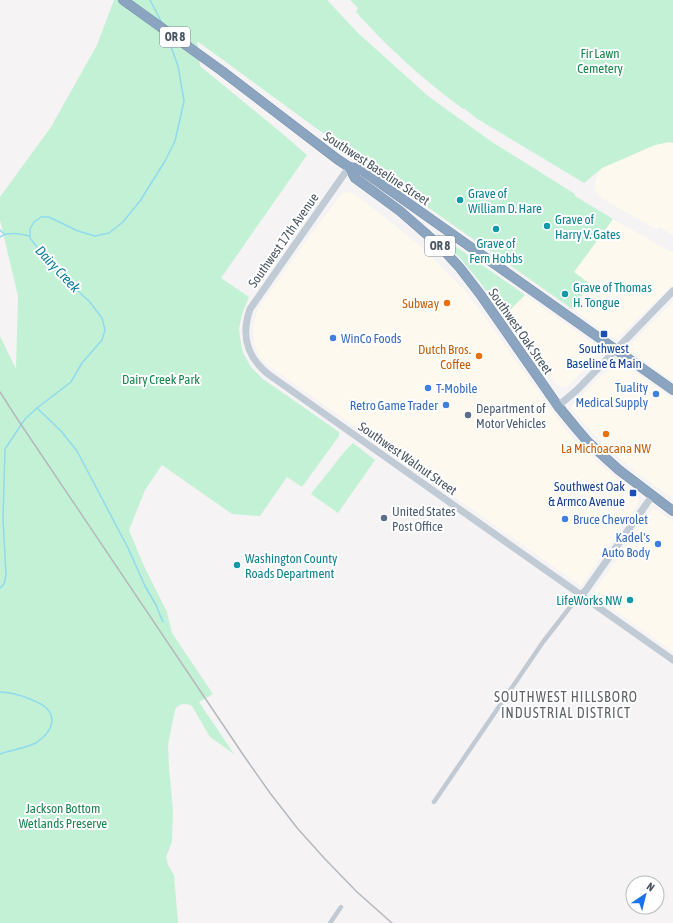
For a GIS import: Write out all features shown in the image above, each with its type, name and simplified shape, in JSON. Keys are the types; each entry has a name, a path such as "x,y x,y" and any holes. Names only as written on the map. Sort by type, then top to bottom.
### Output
{"highway":[{"name":"Southwest Baseline Street","path":"123,0 207,60 349,167 360,169 673,390"},
{"name":"Southwest Oak Street","path":"349,167 355,178 400,211 440,246 460,268 480,294 558,406 596,450 619,470 673,511"}],"street":[{"name":"Southwest 17th Avenue","path":"245,331 247,317 253,304 349,167"},
{"path":"558,406 574,392 673,291"},
{"name":"Southwest Walnut Street","path":"245,331 248,347 252,357 268,374 673,660"},
{"path":"434,802 543,642 574,602 586,590 652,496"},
{"path":"330,923 341,906"}],"shaded area":[{"path":"669,142 673,143 673,235 659,227 656,229 650,226 603,199 595,191 596,178 602,168 655,145"},
{"path":"349,192 355,194 422,247 466,292 569,434 590,456 637,495 639,499 638,504 581,586 269,366 259,356 254,343 253,325 258,309 340,196 343,193"},
{"path":"613,219 673,253 673,285 616,339 572,309 590,284 574,272"},
{"path":"525,295 604,351 566,388 556,384 508,312"},
{"path":"673,301 673,381 630,351 629,348 630,345"},
{"path":"617,359 673,399 673,499 635,471 606,446 570,407"},
{"path":"654,509 673,522 673,652 592,594 651,511"}],"green space":[{"path":"114,0 327,0 358,33 428,96 492,142 613,219 574,272 590,284 572,309 327,136 197,41 200,66 307,155 221,278 249,297 242,314 239,329 243,353 251,367 263,379 339,432 339,436 302,487 287,477 260,516 232,514 162,465 145,490 129,530 143,564 167,612 172,633 213,694 199,702 234,754 210,737 192,706 183,704 178,706 175,710 168,745 173,810 172,842 166,857 168,865 174,875 178,923 0,923 0,336 16,369 18,296 0,220 0,197 51,127 97,45"},
{"name":"Fir Lawn Cemetery","path":"350,0 673,0 673,143 669,142 655,145 602,168 584,183 476,118 448,98 420,75 381,39 356,12 358,8"},
{"path":"435,232 525,295 504,316 479,281 460,258"},
{"path":"353,443 375,460 338,513 311,494"}],"waterway":[{"name":"Dairy Creek","path":"150,0 162,23"},
{"name":"Dairy Creek","path":"0,588 4,584 6,575 3,519 5,449 25,419 71,382 82,363 102,340 105,330 102,318 89,301 60,275 30,238 30,229 34,222 41,217 49,217 78,231 95,236 109,233 123,222 140,201 165,161 175,141 184,101 178,66 168,38"},
{"path":"0,230 4,234"},
{"path":"0,237 7,234 30,236"},
{"path":"37,408 61,431 77,451 128,548 163,622"},
{"name":"Dairy Creek","path":"0,692 19,695 41,704 49,711 52,721 48,731 36,743 0,754"}],"railway":[{"path":"0,392 270,793 298,829 325,859 357,892 392,923"}],"place":[{"name":"Grave of William D. Hare","path":"460,200"},
{"name":"Grave of Harry V. Gates","path":"547,226"},
{"name":"Grave of Fern Hobbs","path":"496,229"},
{"name":"Grave of Thomas H. Tongue","path":"565,294"},
{"name":"Subway","path":"447,303"},
{"name":"Southwest Baseline & Main","path":"604,334"},
{"name":"WinCo Foods","path":"333,338"},
{"name":"Dutch Bros. Coffee","path":"479,356"},
{"name":"T-Mobile","path":"428,388"},
{"name":"Tuality Medical Supply","path":"656,394"},
{"name":"Retro Game Trader","path":"446,405"},
{"name":"Department of Motor Vehicles","path":"468,415"},
{"name":"La Michoacana NW","path":"606,434"},
{"name":"Southwest Oak & Armco Avenue","path":"633,493"},
{"name":"United States Post Office","path":"384,518"},
{"name":"Bruce Chevrolet","path":"565,519"},
{"name":"Kadel's Auto Body","path":"658,544"},
{"name":"Washington County Roads Department","path":"237,565"},
{"name":"LifeWorks NW","path":"630,600"}],"district":[{"name":"SOUTHWEST HILLSBORO INDUSTRIAL DISTRICT","path":"566,706"}],"park label":[{"name":"Dairy Creek Park","path":"161,379"},
{"name":"Jackson Bottom Wetlands Preserve","path":"63,816"}]}
